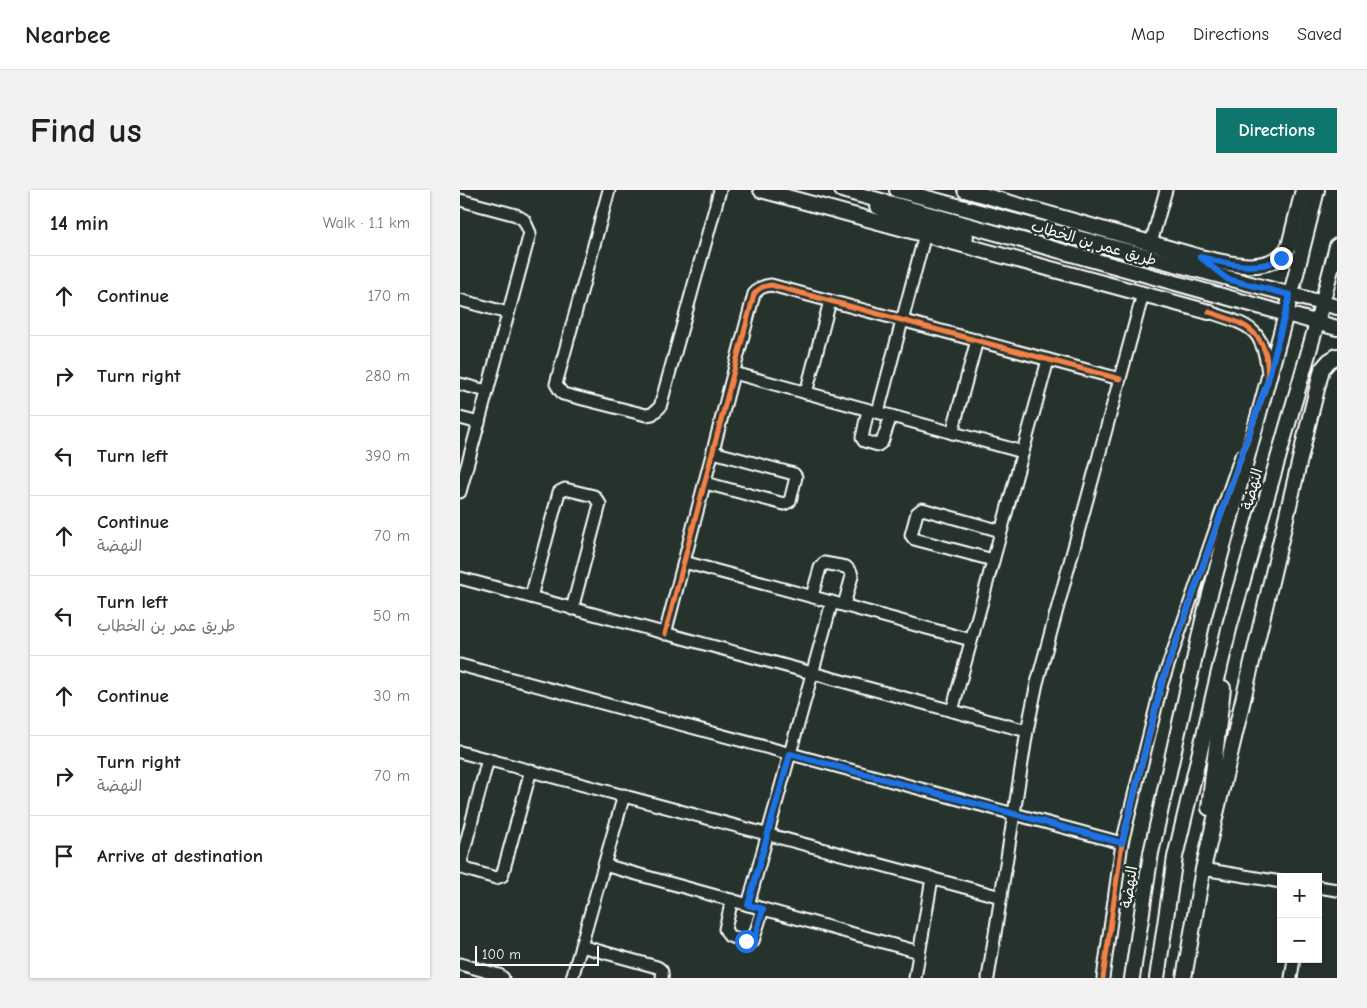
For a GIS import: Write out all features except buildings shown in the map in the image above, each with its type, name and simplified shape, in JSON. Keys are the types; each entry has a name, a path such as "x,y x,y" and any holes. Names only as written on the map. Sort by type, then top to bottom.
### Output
{"main road":[{"path":"761,190 1209,312"},
{"path":"965,190 1200,257 1233,264 1257,265 1276,261 1286,252 1303,190"},
{"name":"النهضة","path":"1132,978 1151,853 1203,620 1286,314 1317,190"},
{"path":"847,191 894,215 1074,268 1112,285"},
{"name":"طريق عمر بن الخطاب","path":"847,191 1337,328"},
{"path":"900,191 988,197"},
{"name":"طريق عمر بن الخطاب","path":"900,191 1337,307"},
{"name":"النهضة","path":"1158,978 1175,858 1230,625 1317,323 1337,246"},
{"path":"1200,257 1227,279"},
{"path":"1184,978 1203,869 1322,369 1337,356"},
{"path":"1203,869 1230,625"}],"street":[{"path":"609,190 556,384 564,394 646,415 652,414 660,407 720,190"},
{"path":"1151,242 1166,190"},
{"path":"460,492 530,233 524,220 516,215 461,203"},
{"path":"890,416 882,442 878,445 862,438 861,435 873,411 903,320 925,234"},
{"path":"665,634 754,294 758,289 771,285 1120,379"},
{"path":"988,978 1027,732 1037,684 1143,294"},
{"path":"460,300 508,313"},
{"path":"806,393 830,300"},
{"path":"1103,978 1122,843 1162,682 1268,380 1266,352 1257,334 1243,323 1209,312"},
{"path":"952,433 977,340"},
{"path":"952,711 1048,360"},
{"path":"734,373 1023,452"},
{"path":"460,384 487,391"},
{"path":"460,418 478,423"},
{"path":"705,482 788,504 796,477 794,474 712,452"},
{"path":"531,597 559,492 565,489 594,496 600,504 572,609"},
{"path":"993,560 914,539 911,535 917,513 922,509 1001,531"},
{"path":"684,562 972,640"},
{"path":"812,596 820,568 824,563 846,567 852,576 844,605"},
{"path":"460,578 1027,732"},
{"path":"748,905 832,602"},
{"path":"460,665 1122,843"},
{"path":"460,752 1001,897"},
{"path":"488,759 461,862 465,869 496,878 502,876 531,770"},
{"path":"574,978 581,946 624,795"},
{"path":"604,865 919,952"},
{"path":"1203,869 1277,881"},
{"path":"915,978 932,878"},
{"path":"1322,888 1337,890"},
{"path":"732,900 725,929 729,936 750,942 753,941 763,909"},
{"path":"581,946 661,968 662,978"},
{"path":"1291,978 1293,963"},
{"path":"460,964 499,975 503,978"}],"cycle path":[{"path":"665,634 754,294 761,288 771,285 1120,379"},
{"path":"1103,978 1122,843 1162,683 1268,380 1266,355 1256,335 1235,321 1209,312"}],"route":[{"path":"746,941 750,942 755,938 763,909 748,905 790,754 1122,843 1162,682 1268,380 1290,295 1227,279 1200,257 1233,264 1257,265 1281,258"}]}
